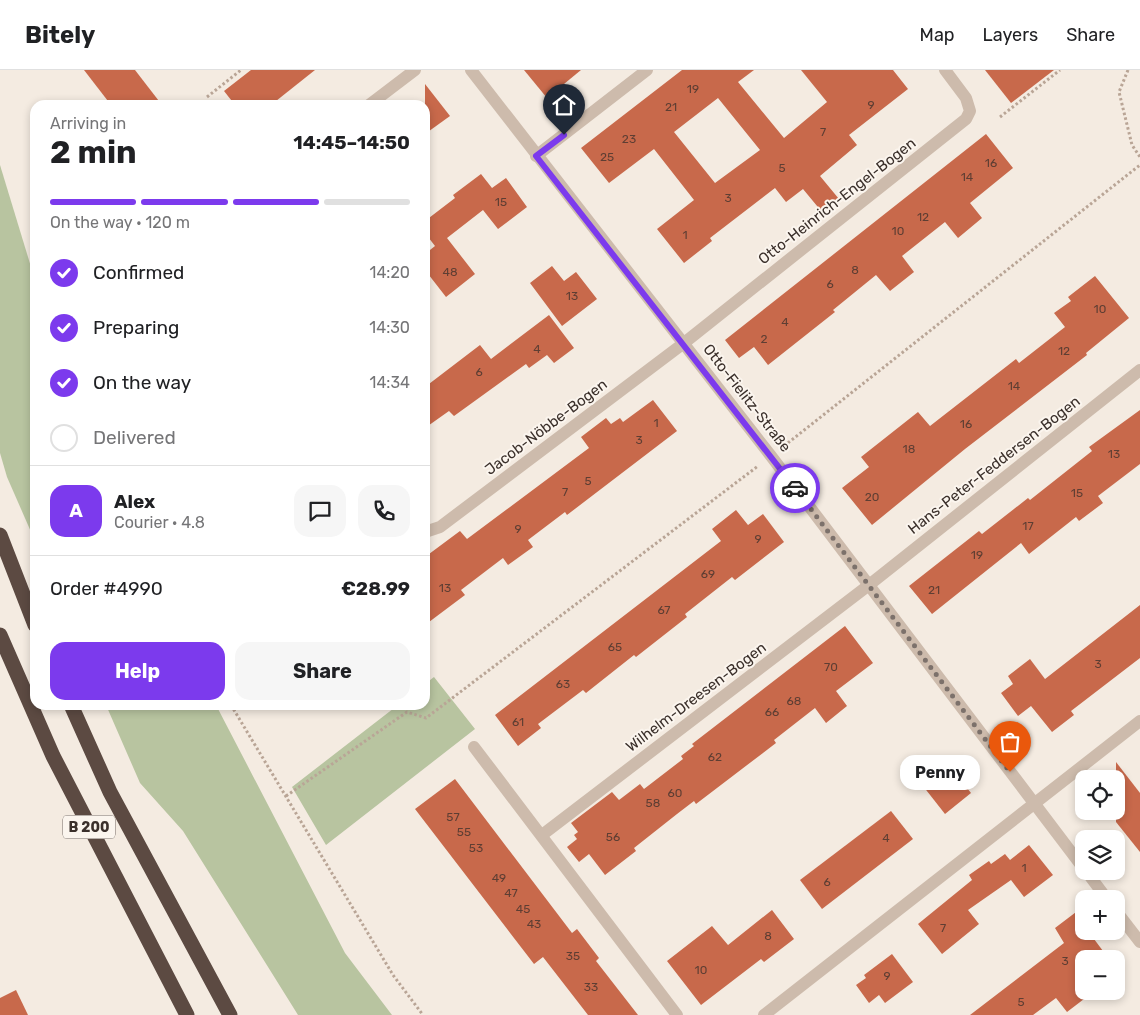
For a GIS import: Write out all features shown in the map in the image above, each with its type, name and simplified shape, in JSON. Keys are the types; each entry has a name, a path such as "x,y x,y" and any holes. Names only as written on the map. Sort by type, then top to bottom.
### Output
{"highway":[{"path":"0,535 30,612"},
{"name":"B 200","path":"0,635 30,703"},
{"name":"B 200","path":"33,710 53,756 187,1015"},
{"name":"B 200","path":"73,710 110,792 230,1015"},
{"path":"222,1001 234,1015"}],"street":[{"path":"376,100 415,70"},
{"name":"Otto-Fielitz-Straße","path":"471,70 771,456 1075,857"},
{"path":"536,156 647,70"},
{"name":"Otto-Heinrich-Engel-Bogen","path":"684,344 966,119 970,111 966,98 945,70"},
{"name":"Jacob-Nöbbe-Bogen","path":"430,530 440,527 684,344"},
{"name":"Hans-Peter-Feddersen-Bogen","path":"869,585 1140,370"},
{"name":"Wilhelm-Dreesen-Bogen","path":"542,835 869,585"},
{"path":"764,1015 1140,721"},
{"path":"474,747 677,1015"},
{"name":"Otto-Fielitz-Straße","path":"1093,880 1100,890"},
{"path":"1125,923 1140,942"}],"path":[{"path":"207,97 241,70"},
{"path":"1000,118 1060,70"},
{"path":"1128,70 1119,92 1132,145 1140,157"},
{"path":"286,796 407,712 426,718 771,456 1140,165"},
{"path":"234,710 393,975 423,1015"}],"green space":[{"path":"0,165 30,264 30,530 7,477 0,453"},
{"path":"434,677 475,729 326,845 292,787 392,710 430,710 430,680"},
{"path":"108,710 219,710 345,953 392,1015 298,1015 183,831 140,783"}],"building":[{"path":"84,70 135,70 158,100 107,100"},
{"path":"251,70 315,70 277,100 231,100 224,91"},
{"path":"524,70 581,70 547,98"},
{"path":"682,70 754,70 738,82 784,138 827,102 801,70 893,70 908,89 849,135 857,145 820,176 839,199 822,212 803,189 786,202 775,188 710,238 712,241 684,263 657,229 694,200 654,149 609,183 581,148","holes":["718,98 760,150 715,183 674,132"]},
{"path":"985,70 1054,70 1011,103"},
{"path":"425,84 450,116 430,130 430,100 425,100"},
{"path":"986,134 1013,168 970,203 982,218 958,238 945,222 902,256 914,272 890,291 876,275 833,310 835,312 768,365 754,347 739,358 725,340"},
{"path":"481,174 492,188 506,178 527,207 498,229 483,210 447,238 475,274 446,297 430,276 430,250 435,246 430,240 430,217 455,198 453,195"},
{"path":"552,266 564,281 576,272 597,299 562,326 530,283"},
{"path":"1095,276 1129,318 1086,353 1087,355 965,449 872,525 842,488 869,467 861,457 918,412 930,426 1016,359 1019,363 1065,327 1054,313 1071,301 1068,297"},
{"path":"549,315 574,348 554,363 547,355 529,368 526,364 454,416 449,411 430,424 430,383 480,345 491,359"},
{"path":"653,400 677,431 567,515 565,512 528,540 533,547 508,565 503,558 461,590 465,595 430,621 430,553 460,531 467,539 589,448 581,437 606,418 611,424 620,418 623,422"},
{"path":"1140,410 1140,464 1098,496 1103,503 1079,521 1076,517 1029,554 1021,543 932,614 909,586 979,531 982,534 1028,498 1030,500 1092,451 1089,447"},
{"path":"736,510 748,525 763,514 784,542 735,580 732,577 685,614 687,617 636,657 634,655 586,693 583,690 538,724 541,728 518,746 495,715 721,541 712,529"},
{"path":"1140,605 1140,658 1071,711 1074,715 1052,732 1031,706 1018,716 1001,693 1013,684 1008,676 1030,659 1045,679"},
{"path":"845,626 873,663 836,691 847,706 826,723 815,708 774,740 776,743 696,804 694,801 677,814 634,848 636,851 605,875 589,854 579,862 567,847 577,839 574,835 578,832 571,823 612,792 619,800 640,784 644,789 683,759 681,756 694,746 692,744"},
{"path":"1116,762 1122,770 1116,770"},
{"path":"950,766 971,793 945,814 923,786"},
{"path":"1125,774 1140,793 1140,852 1125,833 1125,830 1122,830 1116,820 1125,820"},
{"path":"455,779 572,933 577,929 599,958 596,961 638,1015 588,1015 543,957 534,964 415,809"},
{"path":"891,811 913,839 822,909 800,880"},
{"path":"1029,845 1053,875 1024,897 1011,880 968,910 979,924 942,954 918,924 972,880 969,875 989,861 991,864 1005,854 1010,860"},
{"path":"772,910 794,939 764,962 761,959 701,1005 667,961 712,926 728,945"},
{"path":"1075,913 1075,940 1095,940 1102,950 1075,950 1075,1000 1083,1000 1067,1012 1056,998 1033,1015 970,1015 1064,943 1055,928"},
{"path":"892,954 913,982 885,1003 879,995 869,1003 856,985 866,978 864,975"},
{"path":"16,990 28,1015 0,1015 0,998"}],"way so far":[{"path":"795,488 1010,772"}],"place":[{"name":"Penny","path":"1010,772"}],"route":[{"path":"564,135 536,156 795,488"}]}
